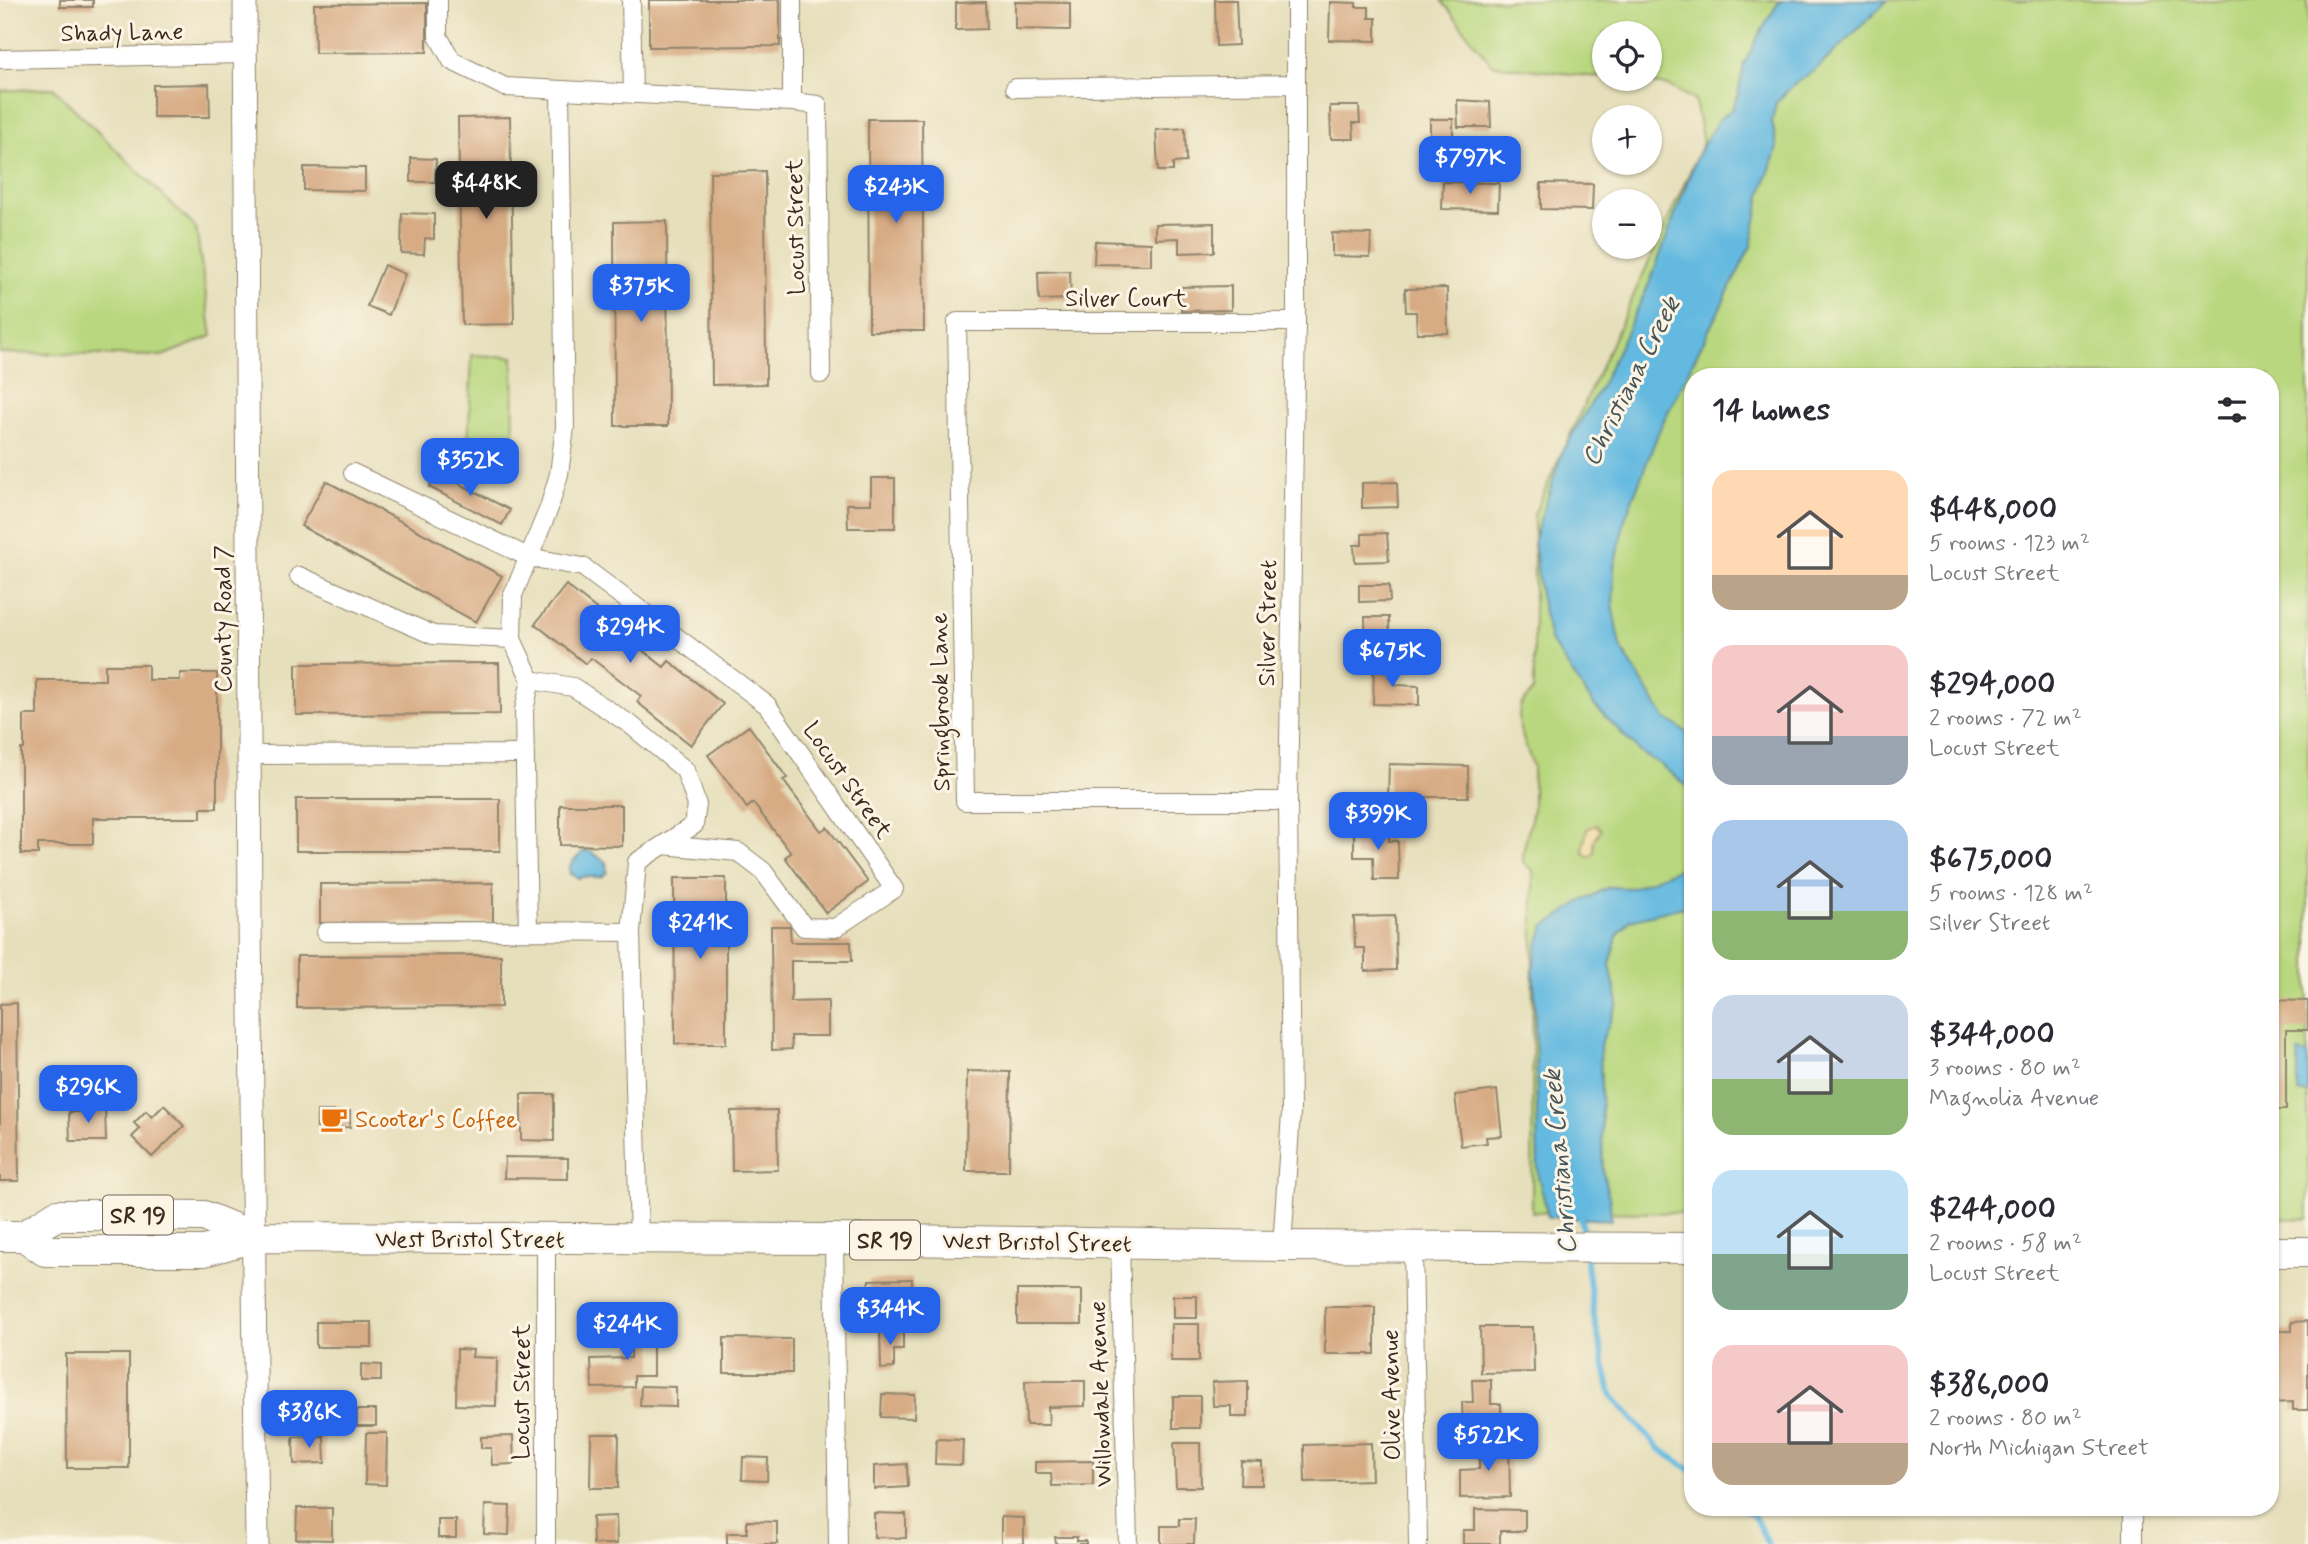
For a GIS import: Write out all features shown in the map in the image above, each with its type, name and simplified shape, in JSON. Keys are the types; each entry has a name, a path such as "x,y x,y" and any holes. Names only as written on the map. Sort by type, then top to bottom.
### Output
{"main road":[{"name":"West Bristol Street","path":"12,1236 45,1251 82,1252 204,1251 255,1237 1684,1248"},
{"path":"2279,1252 2308,1252"}],"street":[{"name":"County Road 7","path":"245,0 257,1544"},
{"name":"Locust Street","path":"438,0 438,36 452,61 505,87 818,105 821,374"},
{"path":"631,0 633,94"},
{"path":"792,0 792,102"},
{"name":"Silver Street","path":"1282,1246 1291,1113 1288,801 1296,322 1296,0"},
{"name":"Shady Lane","path":"0,59 246,54"},
{"path":"1015,88 1295,84"},
{"path":"528,931 524,710 531,680 512,639 513,595 549,508 559,474 565,427 560,91"},
{"name":"Silver Court","path":"957,322 1296,322"},
{"name":"Springbrook Lane","path":"957,322 965,801 1288,801"},
{"name":"Locust Street","path":"353,473 528,557 583,566 767,705 894,889 835,928 804,927 763,871 738,852 663,845"},
{"path":"299,576 433,635 512,639"},
{"path":"531,680 573,687 631,725 685,770 697,805 694,825 636,862 631,932 639,1240"},
{"path":"250,755 524,754"},
{"path":"326,932 631,932"},
{"name":"Locust Street","path":"546,1239 546,1544"},
{"path":"834,1240 838,1544"},
{"name":"Willowdale Avenue","path":"1120,1244 1128,1544"},
{"name":"Olive Avenue","path":"1413,1246 1418,1544"},
{"path":"2133,1516 2133,1544"}],"green space":[{"path":"1441,0 2308,0 2308,1219 2279,1218 2279,368 1684,368 1684,1213 1532,1212 1533,871 1523,862 1523,853 1533,810 1533,766 1520,730 1519,713 1521,705 1534,690 1534,514 1650,259 1662,259 1662,233 1703,143 1695,101 1669,86 1662,85 1662,21 1592,21 1592,77 1492,65"},
{"path":"53,88 196,228 212,336 162,356 0,353 0,91"},
{"path":"472,355 513,357 514,449 468,445"}],"sand":[{"path":"1596,825 1601,830 1594,841 1594,853 1589,857 1584,853 1583,847 1587,829"}],"water":[{"path":"1783,0 1888,0 1819,67 1792,86 1776,103 1772,121 1777,148 1761,195 1751,246 1690,368 1684,368 1684,380 1661,426 1625,519 1614,567 1613,610 1620,646 1664,717 1684,731 1684,784 1640,752 1594,705 1550,640 1540,595 1534,539 1563,450 1600,388 1659,259 1662,259 1662,250 1698,153 1719,119 1732,109 1738,95 1744,64 1778,3"},
{"path":"588,850 606,862 607,872 598,877 579,878 570,874 571,864 582,852"},
{"path":"1684,866 1684,907 1630,920 1617,936 1610,965 1618,1003 1600,1045 1603,1173 1611,1220 1548,1217 1538,1178 1533,968 1538,942 1545,926 1580,902 1609,887 1633,888"},
{"path":"2298,1052 2308,1054 2308,1093 2298,1093"}],"building":[{"path":"60,0 93,0 93,7 60,7"},
{"path":"649,0 780,0 780,46 649,47"},
{"path":"1215,0 1236,0 1238,45 1216,46"},
{"path":"986,2 987,29 956,30 956,3"},
{"path":"1015,2 1070,3 1070,30 1015,29"},
{"path":"1330,2 1356,3 1356,7 1369,7 1369,18 1376,18 1376,41 1329,40"},
{"path":"427,3 427,52 315,53 314,4"},
{"path":"209,84 210,117 153,117 153,85"},
{"path":"1457,100 1490,102 1491,127 1458,127"},
{"path":"1330,106 1359,106 1360,123 1353,123 1354,139 1331,139"},
{"path":"510,117 514,324 462,325 458,118"},
{"path":"868,119 922,119 924,331 869,331"},
{"path":"1430,119 1453,119 1453,141 1430,140"},
{"path":"1185,128 1186,162 1173,163 1173,171 1158,171 1156,130"},
{"path":"411,158 436,159 435,182 411,182"},
{"path":"304,167 365,168 365,191 304,190"},
{"path":"765,171 766,384 712,385 710,172"},
{"path":"1443,182 1499,183 1498,210 1442,209"},
{"path":"1541,183 1593,184 1592,210 1541,209"},
{"path":"402,213 434,214 434,239 425,238 424,254 401,253"},
{"path":"667,221 668,426 615,426 614,222"},
{"path":"1214,223 1214,252 1179,253 1179,238 1155,239 1155,224"},
{"path":"1332,233 1371,234 1370,257 1332,256"},
{"path":"1095,241 1151,243 1151,265 1094,264"},
{"path":"384,265 405,274 389,315 367,306"},
{"path":"1070,271 1071,299 1039,300 1038,272"},
{"path":"1231,286 1231,310 1181,311 1181,287"},
{"path":"1447,288 1448,333 1417,333 1416,312 1406,312 1405,289"},
{"path":"437,472 510,510 502,525 429,487"},
{"path":"871,478 895,478 895,528 848,528 847,504 871,504"},
{"path":"326,481 502,576 476,622 301,526"},
{"path":"1397,482 1398,507 1362,508 1362,483"},
{"path":"1387,533 1389,561 1355,562 1354,545 1362,545 1362,534"},
{"path":"566,585 617,625 614,628 664,667 669,661 723,704 691,745 637,702 641,696 591,658 586,664 535,624"},
{"path":"1359,585 1389,585 1390,601 1359,602"},
{"path":"1365,617 1389,617 1390,657 1366,658"},
{"path":"499,663 500,714 296,715 296,664"},
{"path":"105,665 148,665 148,680 180,680 180,673 217,673 217,808 201,808 201,818 93,818 93,844 38,844 38,854 21,854 21,749 24,749 24,715 37,715 37,680 105,680"},
{"path":"1374,666 1396,666 1396,685 1419,686 1419,705 1373,704"},
{"path":"749,726 787,778 783,780 821,831 827,827 868,882 826,913 785,857 791,853 753,803 747,808 708,755"},
{"path":"1389,764 1468,766 1468,797 1388,797"},
{"path":"296,799 500,799 500,851 296,851"},
{"path":"560,805 622,805 622,846 560,845"},
{"path":"1354,828 1389,828 1389,841 1398,841 1399,880 1374,880 1373,857 1354,857"},
{"path":"674,878 726,878 726,1044 675,1044"},
{"path":"493,883 493,922 320,923 320,884"},
{"path":"1395,916 1396,970 1365,971 1365,948 1355,948 1354,917"},
{"path":"771,926 790,926 791,942 851,942 852,961 791,961 791,1002 828,1001 828,1036 791,1036 792,1049 772,1050"},
{"path":"501,955 501,1007 297,1008 297,956"},
{"path":"2279,1000 2308,1001 2308,1030 2286,1030 2286,1110 2279,1110"},
{"path":"17,1003 19,1181 0,1181 0,1004"},
{"path":"967,1071 1010,1072 1009,1171 966,1171"},
{"path":"1497,1090 1502,1136 1486,1137 1487,1143 1461,1146 1455,1095"},
{"path":"521,1094 554,1094 554,1141 521,1140"},
{"path":"164,1105 184,1126 152,1157 132,1137 140,1129 134,1123 146,1111 152,1117"},
{"path":"86,1107 105,1107 106,1141 70,1141 69,1112 86,1112"},
{"path":"777,1110 778,1170 732,1171 731,1111"},
{"name":"Scooter's Coffee","path":"317,1111 350,1111 350,1127 317,1128"},
{"path":"505,1157 568,1158 568,1179 504,1178"},
{"path":"912,1279 913,1298 869,1298 869,1280"},
{"path":"1017,1290 1082,1290 1082,1324 1017,1324"},
{"path":"1173,1296 1197,1296 1197,1318 1173,1318"},
{"path":"1325,1307 1375,1307 1375,1354 1325,1354"},
{"path":"2308,1321 2308,1410 2293,1410 2293,1402 2279,1403 2279,1331 2292,1331 2292,1322"},
{"path":"316,1322 372,1322 372,1347 316,1347"},
{"path":"653,1323 653,1376 634,1376 634,1387 592,1388 591,1359 631,1358 631,1324"},
{"path":"1171,1324 1199,1324 1199,1361 1171,1361"},
{"path":"1480,1327 1533,1327 1534,1372 1481,1373"},
{"path":"880,1330 903,1330 903,1350 894,1350 894,1368 881,1369"},
{"path":"724,1338 792,1339 792,1373 724,1373"},
{"path":"457,1349 473,1350 472,1357 497,1358 496,1406 456,1405"},
{"path":"66,1354 129,1354 129,1468 67,1468"},
{"path":"361,1364 381,1365 381,1381 361,1381"},
{"path":"1472,1380 1491,1380 1491,1404 1501,1404 1501,1417 1488,1417 1488,1428 1463,1429 1462,1402 1473,1402"},
{"path":"1025,1381 1085,1381 1085,1406 1048,1407 1049,1425 1026,1425"},
{"path":"1248,1381 1248,1417 1231,1417 1231,1406 1213,1406 1212,1382"},
{"path":"641,1386 676,1387 676,1407 640,1406"},
{"path":"882,1394 915,1395 914,1418 881,1417"},
{"path":"1173,1396 1200,1396 1200,1428 1173,1428"},
{"path":"357,1410 376,1410 376,1426 357,1426"},
{"path":"366,1433 387,1433 386,1485 365,1484"},
{"path":"591,1434 619,1434 618,1488 590,1488"},
{"path":"324,1436 325,1463 294,1464 293,1437"},
{"path":"513,1436 514,1464 492,1465 491,1448 481,1448 481,1437"},
{"path":"936,1439 963,1440 962,1465 935,1464"},
{"path":"1509,1440 1510,1497 1460,1498 1460,1470 1479,1469 1479,1441"},
{"path":"1174,1443 1200,1443 1201,1487 1176,1487"},
{"path":"1371,1443 1372,1480 1305,1482 1304,1445"},
{"path":"743,1457 768,1458 767,1481 742,1480"},
{"path":"1093,1461 1093,1485 1052,1486 1051,1473 1035,1473 1035,1462"},
{"path":"1241,1461 1262,1462 1262,1485 1240,1485"},
{"path":"907,1464 908,1487 874,1489 874,1466"},
{"path":"485,1505 510,1506 509,1535 484,1534"},
{"path":"297,1508 332,1508 332,1540 296,1539"},
{"path":"1475,1509 1525,1510 1525,1531 1500,1531 1500,1544 1463,1544 1463,1530 1475,1530"},
{"path":"874,1513 906,1514 906,1538 874,1537"},
{"path":"616,1516 617,1544 593,1544 592,1517"},
{"path":"1001,1517 1024,1518 1024,1544 1001,1544"},
{"path":"1179,1519 1195,1519 1194,1544 1161,1544 1161,1526 1179,1526"},
{"path":"438,1520 456,1520 456,1538 438,1538"},
{"path":"747,1521 777,1522 777,1544 727,1544 727,1533 747,1533"},
{"path":"1055,1537 1077,1537 1077,1541 1086,1541 1086,1544 1056,1544"}],"waterway":[{"name":"Christiana Creek","path":"1580,1213 1584,1240"},
{"name":"Christiana Creek","path":"1586,1255 1594,1318 1611,1394 1657,1447 1684,1466"},
{"name":"Christiana Creek","path":"1754,1516 1768,1544"}],"place":[{"name":"Scooter's Coffee","path":"334,1119"}]}
